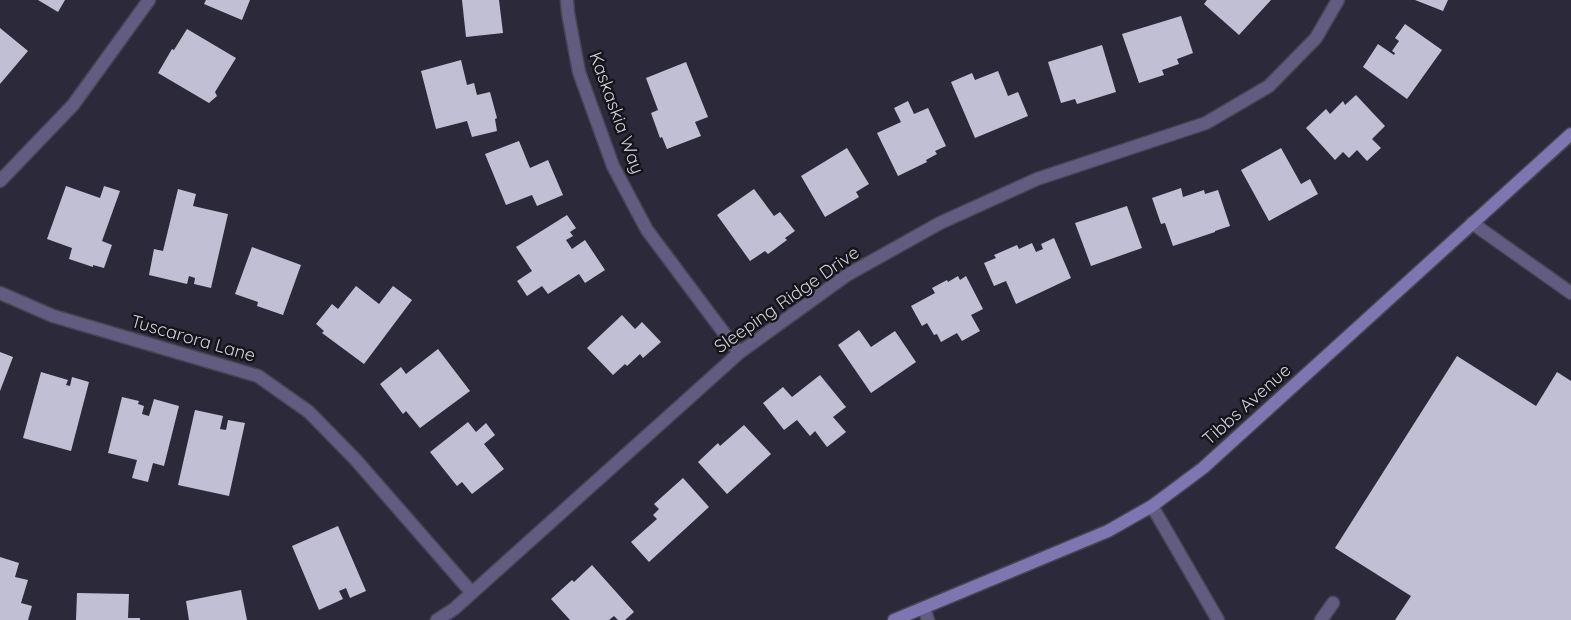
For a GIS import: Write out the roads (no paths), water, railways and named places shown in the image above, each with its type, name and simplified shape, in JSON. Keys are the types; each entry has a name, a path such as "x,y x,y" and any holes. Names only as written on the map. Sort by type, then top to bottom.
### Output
{"street":[{"path":"0,181 73,105 149,0"},
{"name":"Kaskaskia Way","path":"567,0 579,72 613,166 647,230 739,353"},
{"name":"Sleeping Ridge Drive","path":"437,620 454,609 739,353 847,276 940,223 1037,179 1206,123 1270,86 1316,38 1338,0"},
{"name":"Tibbs Avenue","path":"894,620 1095,537 1152,506 1203,468 1571,134"},
{"path":"1472,223 1571,293"},
{"name":"Tuscarora Lane","path":"0,294 53,316 258,376 309,412 355,459 472,593"},
{"path":"1152,506 1218,620"},
{"path":"1322,620 1333,603"},
{"path":"924,608 928,620"}]}
